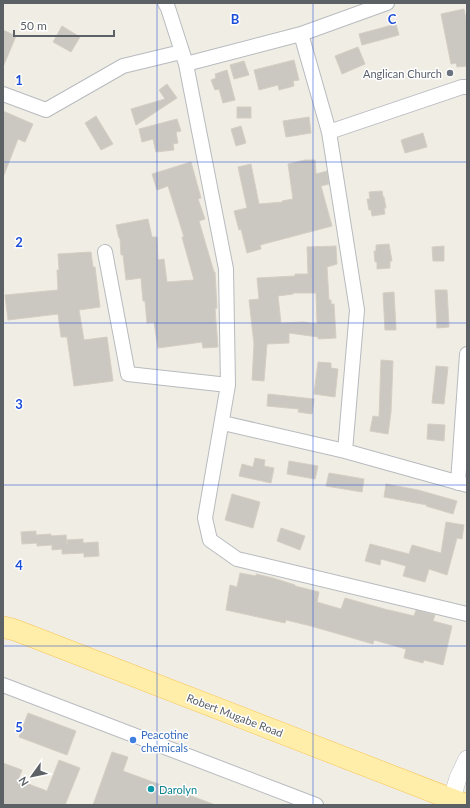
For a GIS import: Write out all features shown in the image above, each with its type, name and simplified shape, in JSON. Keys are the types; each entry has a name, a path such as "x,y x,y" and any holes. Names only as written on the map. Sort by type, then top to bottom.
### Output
{"main road":[{"name":"Robert Mugabe Road","path":"3,627 22,633 456,803"}],"street":[{"path":"165,3 168,8 184,58 226,269 228,385 223,423 205,518 210,540 237,559 467,614"},
{"path":"3,94 46,110 123,66 184,58 301,34 387,3"},
{"path":"301,34 329,132 357,310 345,451"},
{"path":"329,132 462,87 467,88"},
{"path":"105,252 128,374 228,385"},
{"path":"223,423 345,451 462,484 467,354"},
{"path":"3,685 316,805"},
{"path":"456,803 467,759"}],"building":[{"path":"464,9 467,24 467,66 457,67 456,63 451,64 441,14"},
{"path":"396,24 399,35 362,45 359,34"},
{"path":"62,26 80,37 71,52 53,42"},
{"path":"3,30 16,36 3,67"},
{"path":"358,47 365,64 342,74 335,56"},
{"path":"294,60 299,80 293,81 294,86 279,90 278,85 259,90 254,70"},
{"path":"244,61 249,75 234,79 230,65"},
{"path":"227,70 235,100 223,103 219,89 215,90 211,80 216,78 215,74"},
{"path":"167,84 177,98 136,125 131,109 165,99 159,90"},
{"path":"237,107 251,107 251,118 237,118"},
{"path":"3,111 33,124 25,142 18,139 4,175"},
{"path":"96,116 113,144 101,150 85,123"},
{"path":"309,117 311,133 286,137 283,121"},
{"path":"177,119 181,131 176,132 178,143 173,144 174,150 156,152 153,139 142,142 139,129"},
{"path":"241,126 246,143 236,146 231,129"},
{"path":"423,133 427,147 405,153 401,140"},
{"path":"305,160 315,160 316,174 327,171 329,184 321,186 332,226 260,245 261,249 247,253 241,229 239,230 234,211 247,208 238,167 251,164 259,204 283,202 282,201 293,199 288,164"},
{"path":"191,162 201,198 198,199 205,219 199,221 215,272 217,308 215,309 218,347 203,348 202,342 158,348 154,322 147,323 141,278 126,280 123,255 121,255 120,238 116,225 148,219 152,237 157,237 158,260 164,259 167,282 194,280 182,237 184,237 168,186 157,190 152,174"},
{"path":"382,191 386,208 384,208 385,214 372,216 367,199 370,199 369,192"},
{"path":"389,244 392,261 390,261 390,268 377,269 374,251 376,251 376,245"},
{"path":"336,246 337,264 327,267 329,300 331,300 331,304 334,304 336,338 318,339 318,337 289,333 289,343 267,344 264,381 252,380 254,344 249,300 259,299 257,278 308,274 307,247","holes":["293,293 316,293 317,324 304,322 281,323 278,296"]},
{"path":"444,246 444,261 433,261 432,247"},
{"path":"91,252 93,267 95,267 100,307 79,310 84,340 107,337 113,381 74,386 67,337 61,337 58,314 8,320 5,295 58,290 58,254"},
{"path":"435,290 447,290 449,327 437,328"},
{"path":"394,292 396,330 385,330 383,293"},
{"path":"381,360 393,361 391,412 388,434 370,431 373,416 379,417"},
{"path":"318,362 331,363 331,368 338,369 335,397 314,394"},
{"path":"436,366 448,367 444,404 432,403"},
{"path":"268,394 314,399 312,414 298,412 299,409 267,406"},
{"path":"428,424 445,425 444,441 427,439"},
{"path":"255,458 265,460 264,466 274,468 271,483 239,476 242,464 253,467"},
{"path":"289,461 318,466 315,479 287,474"},
{"path":"329,473 364,479 362,492 326,486"},
{"path":"386,484 418,490 457,501 453,514 426,506 427,505 384,497"},
{"path":"232,494 260,502 253,528 225,520"},
{"path":"446,522 464,525 462,539 457,538 447,575 429,569 425,582 403,576 406,566 381,559 380,565 365,561 370,544 409,554 412,545 441,553"},
{"path":"281,528 305,536 300,550 277,541"},
{"path":"36,531 36,535 66,535 67,544 67,540 83,539 83,543 98,542 99,556 84,557 84,553 62,554 62,549 52,550 52,545 37,546 37,543 22,544 21,532"},
{"path":"240,573 256,576 256,574 273,578 295,586 319,592 317,602 341,609 345,598 414,616 416,610 435,615 433,621 452,626 443,665 424,660 423,663 404,658 406,649 374,640 373,644 286,620 285,623 226,610 230,585 237,587"},
{"path":"28,713 76,731 67,755 19,737"},
{"path":"112,752 128,757 123,771 213,805 93,805"},
{"path":"59,760 80,768 65,805 3,805 3,763 22,770 18,780 47,791"}],"place":[{"name":"Anglican Church","path":"450,73"},
{"name":"Peacotine chemicals","path":"133,740"},
{"name":"Darolyn","path":"151,789"}]}
